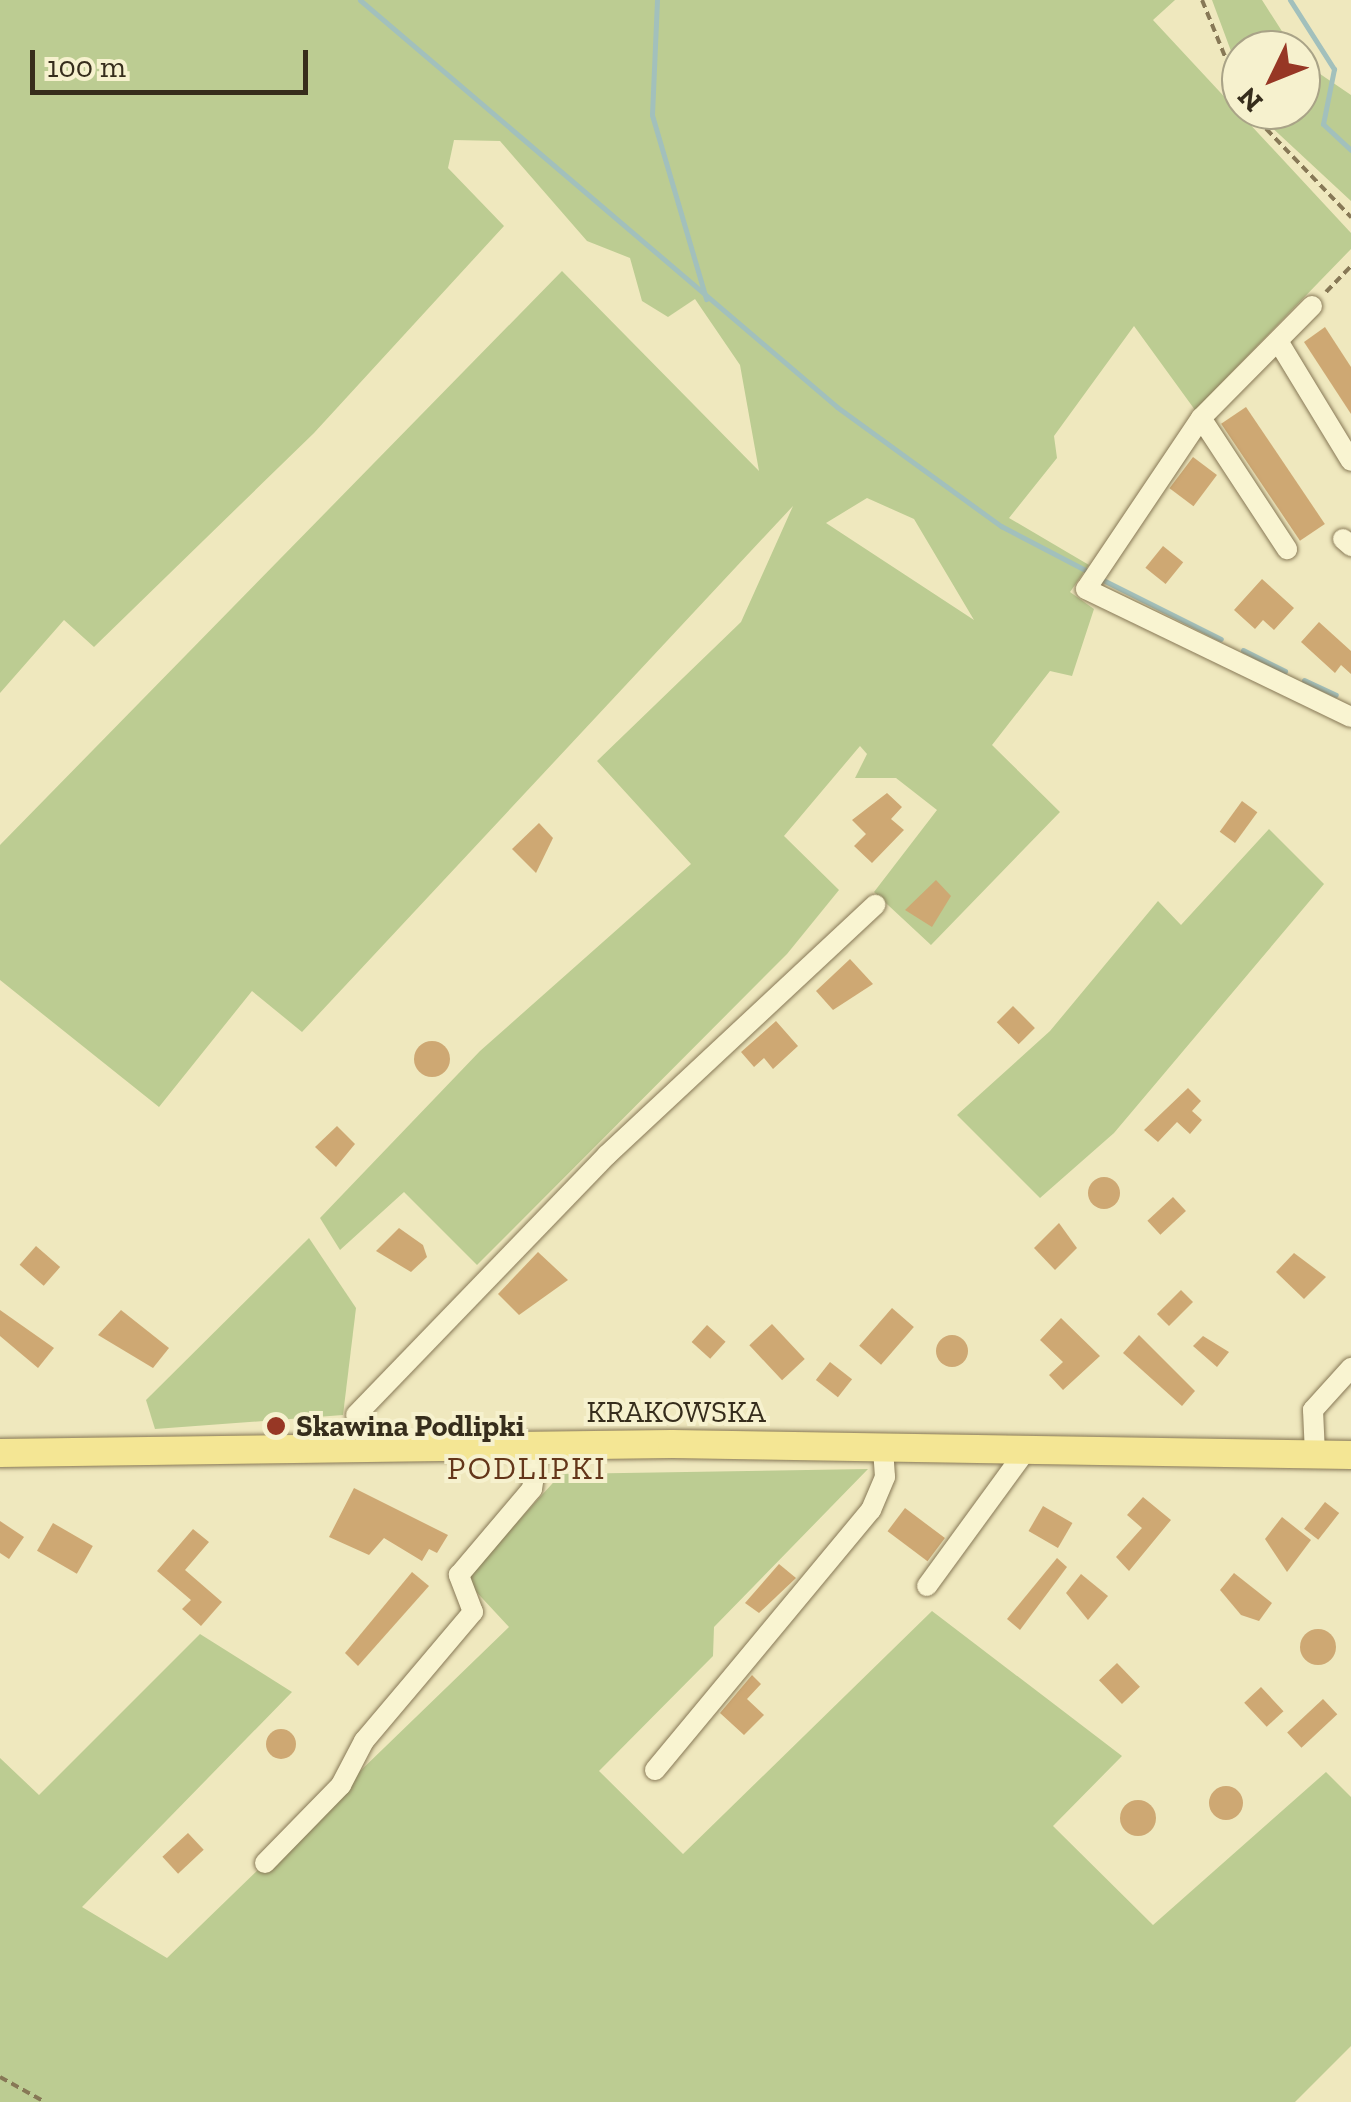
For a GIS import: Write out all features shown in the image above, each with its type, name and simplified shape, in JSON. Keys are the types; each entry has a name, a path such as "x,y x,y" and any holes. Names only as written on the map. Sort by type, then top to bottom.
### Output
{"main road":[{"name":"KRAKOWSKA","path":"0,1453 539,1444 1351,1454"}],"street":[{"path":"1312,306 1200,418 1086,589 1351,717"},
{"path":"1278,342 1351,462"},
{"path":"1200,418 1287,549"},
{"path":"356,1415 607,1154 875,905"},
{"path":"1315,1454 1314,1410 1351,1368"},
{"path":"265,1863 342,1786 364,1741 473,1612 459,1576 532,1489 539,1444"},
{"path":"655,1770 871,1510 885,1477 883,1446"},
{"path":"927,1586 1027,1448"}],"path":[{"path":"1202,0 1221,47"},
{"path":"1267,130 1351,217"},
{"path":"1312,306 1351,266"},
{"path":"0,2077 45,2102"}],"green space":[{"path":"0,0 1175,0 1153,20 1221,93 1221,130 1255,130 1351,233 1351,249 1195,410 1134,326 1054,436 1057,458 1009,518 1089,565 1070,592 1094,609 1072,676 1050,671 992,745 1060,812 931,945 874,892 937,810 896,778 855,778 867,754 860,746 784,836 839,890 787,954 477,1265 404,1192 340,1250 320,1218 480,1051 691,864 597,761 741,622 793,506 302,1032 252,991 159,1107 0,980 0,845 562,271 759,471 740,365 695,299 668,317 642,301 630,258 587,241 500,141 454,140 448,168 504,226 314,433 94,647 64,620 0,693","holes":["867,498 914,519 974,620 826,523"]},
{"path":"1212,0 1262,0 1281,30 1223,30"},
{"path":"1321,75 1351,95 1351,201 1275,130 1321,130"},
{"path":"1269,829 1324,884 1114,1133 1040,1198 957,1115 1050,1031 1158,901 1181,925"},
{"path":"309,1238 356,1308 343,1415 155,1429 146,1400"},
{"path":"868,1469 714,1627 713,1656 599,1771 683,1854 932,1611 1122,1756 1053,1826 1153,1925 1326,1772 1351,1797 1351,2046 1295,2102 0,2102 0,1758 39,1795 200,1634 292,1692 82,1907 167,1958 509,1627 469,1584 472,1572 561,1474"}],"building":[{"path":"1325,327 1351,367 1351,414 1304,342"},
{"path":"1246,407 1325,524 1300,541 1221,424"},
{"path":"1193,457 1217,475 1193,506 1170,488"},
{"path":"1163,546 1183,562 1166,584 1145,568"},
{"path":"1262,579 1294,608 1274,630 1263,620 1255,629 1234,610"},
{"path":"1319,622 1351,651 1351,674 1341,665 1335,673 1301,642"},
{"path":"887,793 902,807 891,819 904,830 872,863 854,846 866,834 852,820"},
{"path":"1242,801 1257,812 1235,843 1220,832"},
{"path":"539,823 553,838 536,873 512,849"},
{"path":"936,880 951,896 932,927 905,910"},
{"path":"850,959 873,984 833,1010 816,991"},
{"path":"1013,1006 1035,1028 1019,1044 997,1022"},
{"path":"776,1021 798,1046 773,1069 764,1058 754,1067 741,1052"},
{"path":"432,1041 444,1047 450,1059 444,1071 432,1077 420,1071 414,1059 420,1047"},
{"path":"1188,1088 1201,1101 1192,1111 1202,1120 1190,1134 1177,1122 1158,1142 1144,1130"},
{"path":"337,1126 355,1144 336,1167 315,1147"},
{"path":"1104,1177 1115,1182 1120,1193 1115,1204 1104,1209 1093,1204 1088,1193 1093,1182"},
{"path":"1173,1197 1186,1211 1160,1235 1147,1221"},
{"path":"1059,1223 1077,1248 1055,1270 1034,1248"},
{"path":"399,1228 423,1245 427,1257 411,1272 376,1251"},
{"path":"36,1246 60,1267 44,1286 20,1265"},
{"path":"538,1252 568,1280 519,1315 498,1294"},
{"path":"1294,1253 1326,1277 1304,1299 1276,1272"},
{"path":"1181,1290 1193,1302 1169,1326 1157,1314"},
{"path":"892,1308 914,1327 881,1365 859,1346"},
{"path":"0,1310 54,1348 38,1368 0,1336"},
{"path":"121,1310 169,1348 153,1368 98,1335"},
{"path":"1061,1318 1100,1356 1063,1390 1049,1375 1063,1362 1040,1340"},
{"path":"772,1324 805,1359 782,1380 749,1345"},
{"path":"707,1325 726,1342 710,1359 692,1342"},
{"path":"952,1335 963,1340 968,1351 963,1362 952,1367 941,1362 936,1351 941,1340"},
{"path":"1139,1335 1195,1391 1182,1406 1123,1353"},
{"path":"1203,1336 1229,1352 1217,1367 1193,1346"},
{"path":"830,1362 852,1379 838,1397 816,1380"},
{"path":"354,1488 448,1535 437,1553 429,1549 422,1561 384,1538 369,1555 329,1537"},
{"path":"1143,1497 1171,1520 1129,1571 1116,1557 1142,1528 1127,1515"},
{"path":"1325,1502 1339,1513 1318,1540 1304,1529"},
{"path":"1043,1506 1072,1523 1058,1548 1028,1531"},
{"path":"905,1508 945,1538 927,1561 888,1531"},
{"path":"1282,1517 1311,1540 1287,1572 1265,1539"},
{"path":"0,1521 24,1537 9,1559 0,1553"},
{"path":"53,1523 93,1546 77,1574 37,1551"},
{"path":"193,1529 209,1542 185,1570 222,1602 201,1626 182,1609 191,1600 157,1571"},
{"path":"1057,1558 1067,1567 1020,1630 1007,1619"},
{"path":"779,1564 796,1578 759,1613 745,1603"},
{"path":"412,1572 429,1586 358,1666 345,1653"},
{"path":"1234,1573 1272,1603 1259,1621 1241,1615 1220,1590"},
{"path":"1081,1574 1108,1596 1088,1620 1066,1593"},
{"path":"1318,1629 1331,1634 1336,1647 1331,1660 1318,1665 1305,1660 1300,1647 1305,1634"},
{"path":"1117,1663 1140,1687 1122,1704 1099,1680"},
{"path":"752,1675 761,1684 747,1699 764,1715 744,1735 720,1713"},
{"path":"1261,1687 1284,1711 1267,1727 1244,1703"},
{"path":"1323,1699 1337,1714 1301,1748 1287,1732"},
{"path":"281,1729 292,1733 296,1744 292,1755 281,1759 270,1755 266,1744 270,1733"},
{"path":"1226,1786 1238,1791 1243,1803 1238,1815 1226,1820 1214,1815 1209,1803 1214,1791"},
{"path":"1138,1800 1151,1805 1156,1818 1151,1831 1138,1836 1125,1831 1120,1818 1125,1805"},
{"path":"188,1833 204,1850 178,1874 162,1857"}],"waterway":[{"path":"360,0 837,407 1001,526 1085,570"},
{"path":"657,0 652,115 706,299"},
{"path":"1290,0 1334,69 1323,124 1351,150"},
{"path":"1101,579 1221,639"},
{"path":"1243,650 1285,671"},
{"path":"1304,680 1336,695"}],"place":[{"name":"Skawina Podlipki","path":"276,1426"}],"district":[{"name":"PODLIPKI","path":"527,1468"}]}
